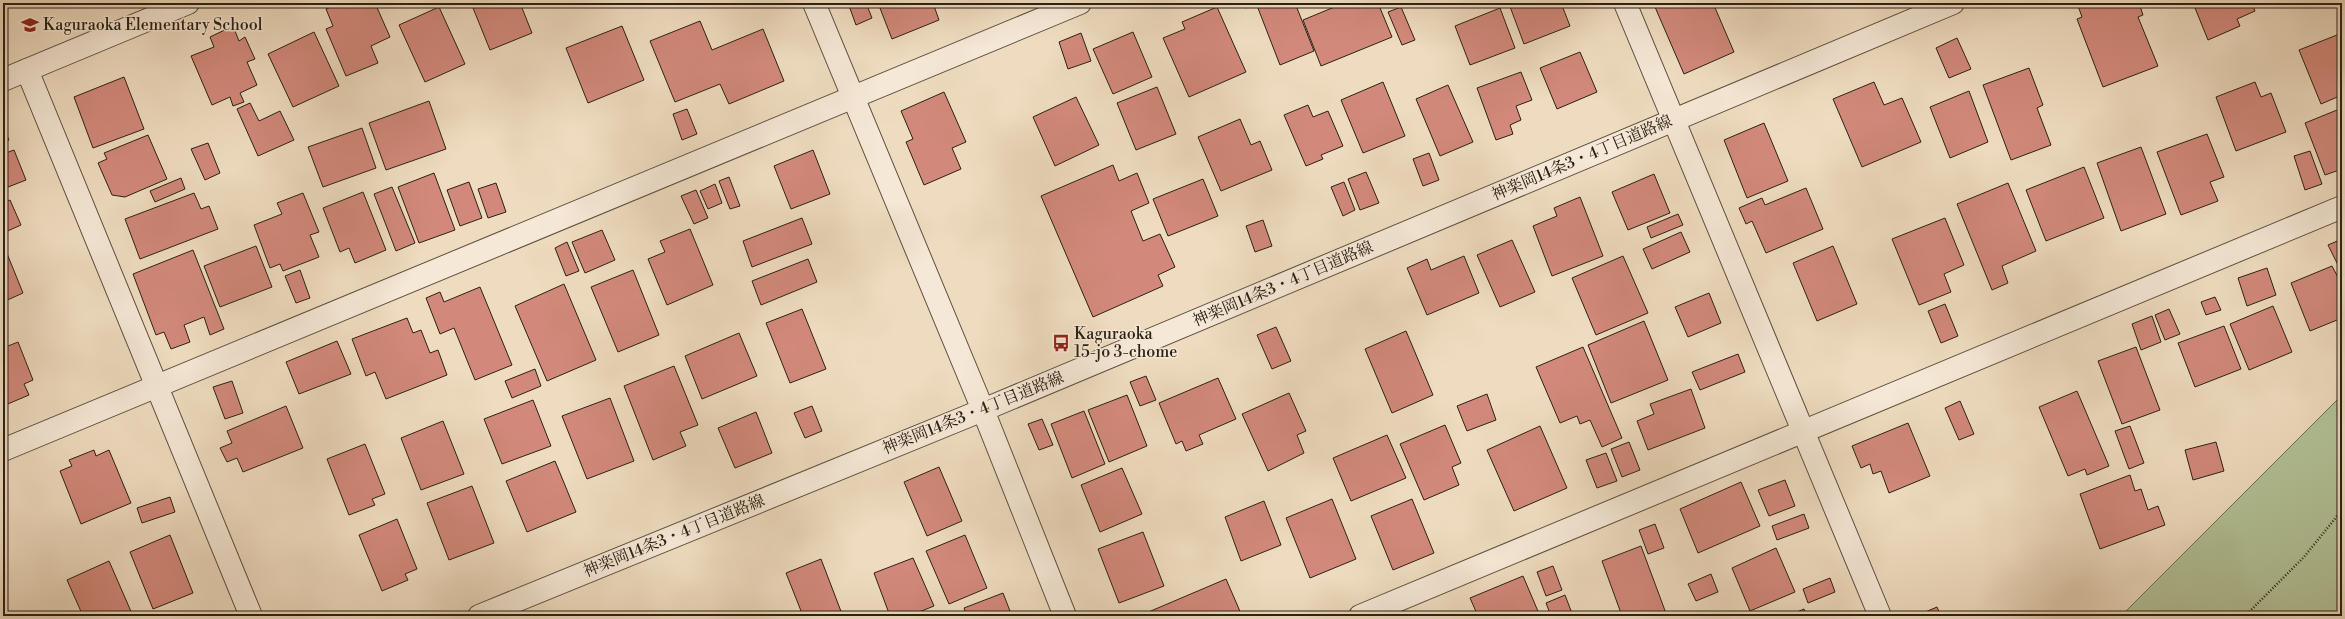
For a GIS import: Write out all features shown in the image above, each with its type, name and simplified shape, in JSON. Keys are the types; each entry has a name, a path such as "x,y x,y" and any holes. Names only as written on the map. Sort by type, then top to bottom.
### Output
{"street":[{"path":"3,80 188,3"},
{"path":"814,3 983,410 1065,616"},
{"path":"3,450 1080,3"},
{"path":"1625,3 1880,616"},
{"name":"神楽岡14条3・4丁目道路線","path":"479,616 983,410 1953,3"},
{"path":"27,70 251,616"},
{"path":"1360,616 2342,207"}],"path":[{"path":"2245,616 2304,557 2342,510"}],"green space":[{"path":"2342,395 2342,616 2121,616"}],"building":[{"path":"340,3 375,3 390,37 371,46 378,63 346,76 326,29 333,26 326,9"},
{"path":"471,3 520,3 532,33 490,50"},
{"path":"848,3 866,3 872,18 856,25"},
{"path":"878,3 933,3 939,20 892,39"},
{"path":"1242,3 1256,3 1245,8"},
{"path":"1256,3 1295,3 1314,51 1280,65"},
{"path":"1344,3 1378,3 1392,37 1321,66 1303,20"},
{"path":"1561,3 1570,26 1524,44 1509,4"},
{"path":"1665,3 1713,3 1734,52 1684,74 1655,7"},
{"path":"2077,3 2106,3 2107,5 2113,3 2139,3 2143,15 2138,17 2158,66 2103,87 2077,19 2082,17"},
{"path":"2193,3 2252,3 2255,11 2237,19 2240,26 2208,40"},
{"path":"439,7 465,64 425,82 399,25"},
{"path":"1217,7 1246,72 1189,97 1163,38 1185,29 1182,22"},
{"path":"1401,7 1415,40 1402,45 1388,12"},
{"path":"1500,8 1515,48 1470,65 1455,26"},
{"path":"700,21 712,50 763,29 784,81 729,104 720,84 675,102 650,41"},
{"path":"233,26 239,41 245,37 255,59 247,62 257,85 240,93 244,102 233,106 230,97 212,105 191,56 214,47 210,37"},
{"path":"622,26 644,80 588,103 566,48"},
{"path":"314,32 339,86 293,107 268,54"},
{"path":"1133,32 1152,77 1113,94 1093,49"},
{"path":"1081,33 1091,61 1068,69 1059,42"},
{"path":"2342,33 2342,95 2321,104 2299,50"},
{"path":"1957,38 1971,69 1949,78 1936,48"},
{"path":"1580,52 1597,92 1557,109 1540,68"},
{"path":"2029,68 2043,105 2037,108 2051,145 2011,160 1983,85"},
{"path":"1521,72 1532,100 1516,106 1521,120 1510,125 1513,134 1496,140 1477,88"},
{"path":"124,77 144,129 93,148 74,97"},
{"path":"1383,82 1405,136 1363,153 1341,100"},
{"path":"1874,82 1884,105 1902,98 1921,142 1862,167 1833,99"},
{"path":"2255,82 2261,97 2271,93 2286,132 2236,151 2216,97"},
{"path":"1448,85 1473,142 1440,156 1416,99"},
{"path":"1157,87 1176,134 1136,150 1117,103"},
{"path":"1969,91 1988,142 1950,158 1930,107"},
{"path":"944,92 966,142 952,148 961,169 924,185 906,142 913,139 901,111"},
{"path":"1076,97 1099,145 1055,166 1033,117"},
{"path":"429,101 446,149 386,170 369,123"},
{"path":"250,103 259,121 280,111 294,140 258,156 237,109"},
{"path":"1308,105 1313,117 1328,111 1343,146 1321,155 1323,159 1306,166 1284,115"},
{"path":"2342,108 2342,169 2325,175 2305,123"},
{"path":"687,109 697,134 682,140 673,114"},
{"path":"1240,119 1251,145 1260,141 1272,170 1221,191 1198,137"},
{"path":"1764,123 1788,181 1747,198 1724,140"},
{"path":"3,127 9,140 3,142"},
{"path":"362,128 376,168 323,187 308,147"},
{"path":"2207,134 2224,177 2210,182 2218,201 2181,215 2157,152"},
{"path":"148,135 167,179 125,197 112,195 98,163 107,159 104,153"},
{"path":"208,143 220,173 205,180 191,149"},
{"path":"2141,147 2166,214 2121,231 2097,163"},
{"path":"14,150 26,180 3,189 3,154"},
{"path":"813,150 830,194 791,209 774,166"},
{"path":"2310,151 2322,184 2305,190 2294,156"},
{"path":"1429,153 1439,180 1423,186 1413,159"},
{"path":"1113,165 1119,181 1137,173 1149,203 1131,211 1143,241 1160,234 1175,267 1158,275 1163,286 1093,317 1041,196"},
{"path":"2084,167 2104,218 2046,241 2026,190"},
{"path":"1366,172 1379,203 1360,210 1348,179"},
{"path":"434,173 455,230 419,243 398,187"},
{"path":"1654,174 1670,213 1628,230 1612,192"},
{"path":"729,177 740,206 730,209 719,181"},
{"path":"181,178 185,189 155,202 150,191"},
{"path":"1203,179 1218,216 1168,236 1153,199"},
{"path":"469,182 482,218 460,226 447,190"},
{"path":"1344,182 1355,210 1343,216 1331,187"},
{"path":"496,183 506,212 488,218 478,189"},
{"path":"2008,183 2036,251 2002,266 2008,283 1992,290 1957,204"},
{"path":"715,184 722,203 708,209 700,191"},
{"path":"392,187 415,243 396,251 374,194"},
{"path":"1806,188 1823,229 1766,253 1752,221 1746,224 1739,208 1762,198 1765,205"},
{"path":"696,190 708,218 694,224 681,196"},
{"path":"363,192 386,250 355,263 349,248 340,252 323,208"},
{"path":"194,193 201,209 209,206 218,229 140,259 125,219"},
{"path":"303,193 319,232 310,235 319,257 283,271 280,264 270,268 254,225 282,214 277,203"},
{"path":"1580,197 1603,256 1552,276 1533,226 1557,216 1554,208"},
{"path":"10,200 21,225 3,233 3,203"},
{"path":"1678,214 1683,225 1651,238 1647,227"},
{"path":"802,218 812,244 752,267 743,241"},
{"path":"1945,218 1964,265 1944,274 1951,292 1919,305 1892,239"},
{"path":"1263,220 1272,246 1255,252 1246,226"},
{"path":"690,229 713,285 667,305 648,259 665,252 660,241"},
{"path":"602,230 615,260 585,273 572,242"},
{"path":"1681,232 1690,252 1652,269 1643,249"},
{"path":"2342,239 2342,271 2341,271 2328,245"},
{"path":"1512,240 1535,292 1500,307 1477,255"},
{"path":"567,242 579,271 566,276 555,248"},
{"path":"256,246 272,287 220,307 204,266"},
{"path":"1833,246 1857,304 1817,321 1793,263"},
{"path":"193,250 224,329 210,335 204,317 184,325 190,342 171,349 164,332 156,335 133,274"},
{"path":"6,251 23,293 3,302 3,252"},
{"path":"1464,256 1479,293 1427,315 1407,268 1427,259 1431,270"},
{"path":"1623,256 1648,313 1596,335 1572,278"},
{"path":"808,259 817,282 761,305 752,281"},
{"path":"2332,266 2342,285 2342,318 2310,331 2291,283"},
{"path":"2267,268 2276,295 2247,306 2238,278"},
{"path":"300,270 310,298 296,303 285,276"},
{"path":"633,270 659,335 618,352 591,287"},
{"path":"564,284 596,360 547,381 515,306"},
{"path":"480,287 512,365 475,380 454,328 440,334 426,298 440,292 444,302"},
{"path":"1709,293 1721,323 1688,337 1675,307"},
{"path":"2215,297 2221,310 2206,315 2201,302"},
{"path":"1945,304 1958,336 1941,343 1928,311"},
{"path":"2273,306 2292,352 2249,370 2230,324"},
{"path":"802,309 826,369 790,383 766,323"},
{"path":"2169,309 2180,334 2165,340 2155,315"},
{"path":"2152,316 2161,342 2141,350 2132,324"},
{"path":"407,318 413,333 421,330 430,353 438,350 447,375 386,399 375,372 366,376 352,339"},
{"path":"1644,321 1668,380 1611,403 1588,345"},
{"path":"2224,326 2241,369 2195,387 2178,343"},
{"path":"1276,327 1291,361 1272,369 1257,335"},
{"path":"1406,331 1433,395 1392,413 1365,349"},
{"path":"739,333 757,376 702,399 685,356"},
{"path":"337,341 351,374 299,394 286,362"},
{"path":"18,342 33,380 24,384 29,395 3,406 3,348"},
{"path":"1583,347 1622,438 1602,447 1590,420 1580,424 1577,416 1560,423 1536,367"},
{"path":"2136,347 2160,410 2122,424 2098,361"},
{"path":"1738,354 1745,372 1700,390 1692,372"},
{"path":"674,366 698,425 680,432 686,446 653,460 624,386"},
{"path":"535,369 541,386 512,398 505,381"},
{"path":"1146,376 1156,400 1140,406 1130,382"},
{"path":"1218,378 1236,419 1199,435 1203,444 1186,451 1182,441 1176,444 1159,403"},
{"path":"232,381 243,413 225,419 213,387"},
{"path":"1691,389 1705,428 1648,450 1637,421 1654,414 1650,404"},
{"path":"2077,391 2109,466 2087,475 2085,469 2068,476 2039,407"},
{"path":"1289,393 1306,431 1297,435 1304,453 1268,471 1242,414"},
{"path":"1487,394 1496,420 1467,431 1457,406"},
{"path":"1127,395 1147,446 1109,462 1088,410"},
{"path":"610,398 634,461 587,479 562,416"},
{"path":"533,400 551,446 502,464 484,419"},
{"path":"1960,401 1974,434 1959,440 1945,408"},
{"path":"286,406 303,448 243,472 237,458 227,462 220,448 232,443 227,431"},
{"path":"812,406 822,431 805,438 794,413"},
{"path":"1084,411 1105,464 1072,478 1051,424"},
{"path":"756,412 772,453 735,468 718,428"},
{"path":"1042,419 1053,445 1039,450 1028,424"},
{"path":"443,421 464,474 421,490 401,438"},
{"path":"1908,423 1930,476 1889,493 1881,471 1873,474 1870,464 1861,468 1852,446"},
{"path":"1445,425 1461,463 1452,467 1459,485 1424,500 1400,444"},
{"path":"1540,426 1567,488 1514,511 1487,450"},
{"path":"2130,426 2144,463 2129,469 2115,431"},
{"path":"1387,435 1406,478 1351,501 1333,458"},
{"path":"1629,442 1640,470 1622,477 1611,449"},
{"path":"2216,442 2224,471 2193,480 2185,450"},
{"path":"365,444 385,494 372,499 375,505 349,515 327,459"},
{"path":"94,450 96,456 109,450 131,503 81,524 60,471 72,466 69,460"},
{"path":"1606,453 1617,481 1597,488 1586,460"},
{"path":"555,461 576,512 527,532 506,481"},
{"path":"939,467 962,521 927,536 904,482"},
{"path":"1122,468 1142,514 1100,532 1081,485"},
{"path":"2130,475 2135,491 2141,489 2148,510 2158,506 2165,525 2100,549 2080,494"},
{"path":"1785,480 1795,506 1769,516 1758,490"},
{"path":"1741,482 1760,526 1698,553 1680,509"},
{"path":"472,486 494,543 449,560 427,503"},
{"path":"170,497 175,512 142,523 137,508"},
{"path":"1332,499 1356,559 1310,578 1286,518"},
{"path":"1412,499 1434,553 1393,570 1371,516"},
{"path":"1264,501 1281,545 1241,561 1225,517"},
{"path":"1804,514 1809,528 1777,540 1772,526"},
{"path":"397,519 417,569 405,574 408,580 382,591 359,535"},
{"path":"1655,524 1664,548 1648,554 1639,530"},
{"path":"1143,532 1164,586 1119,603 1098,549"},
{"path":"170,535 193,593 153,609 130,552"},
{"path":"965,535 987,588 949,604 926,551"},
{"path":"1641,546 1667,616 1622,616 1602,561"},
{"path":"1776,548 1795,592 1750,611 1732,568"},
{"path":"913,558 934,606 909,616 890,616 874,573"},
{"path":"821,559 842,614 836,616 803,616 786,573"},
{"path":"109,561 133,616 83,616 67,580"},
{"path":"1553,566 1562,590 1546,596 1537,572"},
{"path":"1711,574 1718,592 1696,601 1688,584"},
{"path":"1523,576 1540,616 1478,616 1470,598"},
{"path":"1830,578 1835,592 1808,603 1803,589"},
{"path":"1226,579 1242,616 1139,616"},
{"path":"1003,593 1010,611 997,616 967,616 964,608"},
{"path":"1565,595 1573,616 1551,616 1546,603"},
{"path":"1937,607 1941,616 1916,616"},
{"path":"1804,609 1807,616 1787,616"}],"place":[{"name":"Kaguraoka Elementary School","path":"30,25"},
{"name":"Kaguraoka 15-jo 3-chome","path":"1061,343"}]}
